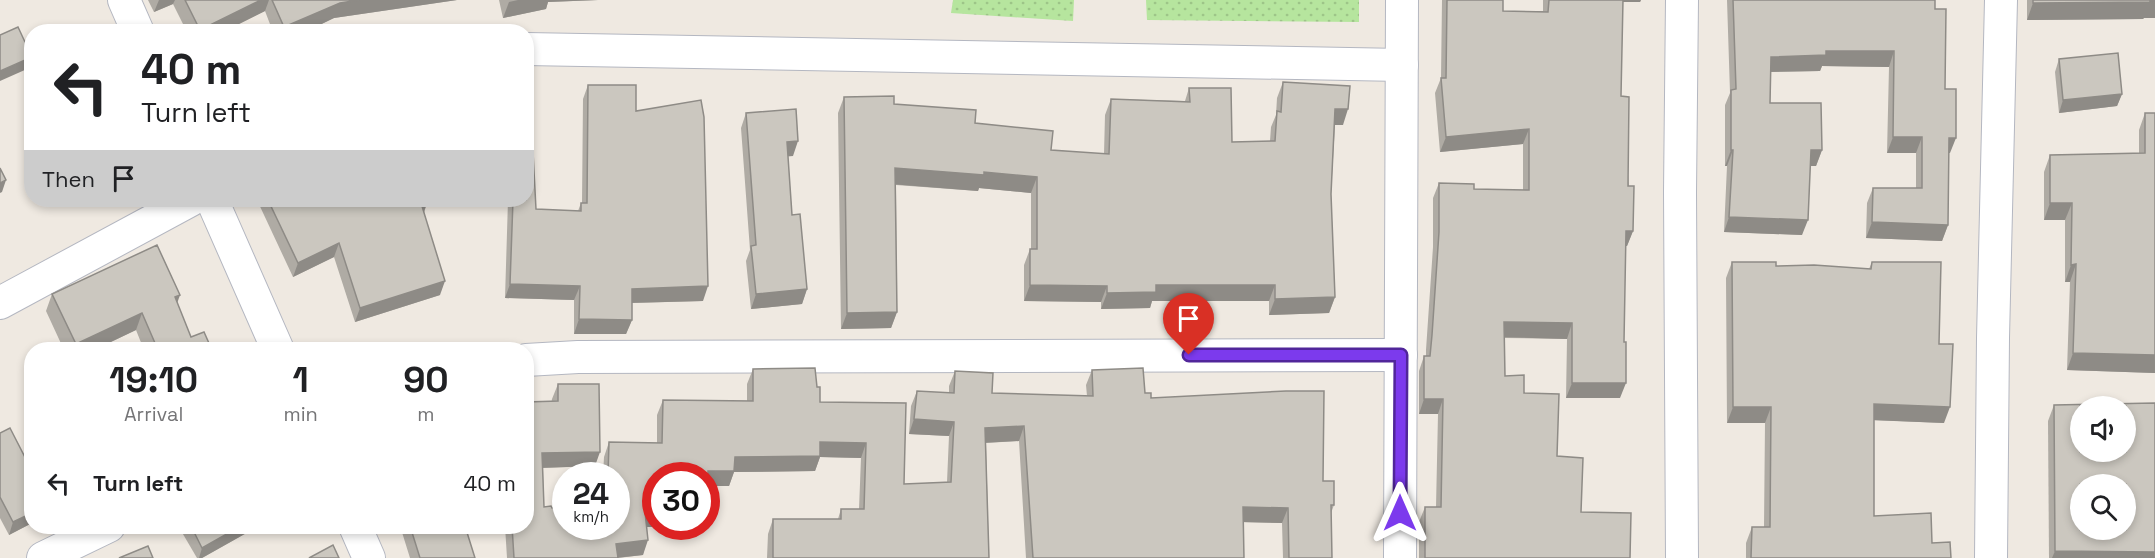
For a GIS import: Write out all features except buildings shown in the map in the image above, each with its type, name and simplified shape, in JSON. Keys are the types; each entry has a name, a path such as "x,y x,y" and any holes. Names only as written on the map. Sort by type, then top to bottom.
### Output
{"street":[{"path":"124,0 134,24"},
{"path":"1400,558 1402,0"},
{"path":"1682,0 1680,204 1682,558"},
{"path":"1991,558 1993,326 2001,0"},
{"path":"534,49 1402,65"},
{"path":"0,303 178,207"},
{"path":"215,207 274,342"},
{"path":"534,360 590,357 1401,355"},
{"path":"43,558 92,534"},
{"path":"358,534 369,558"}],"green space":[{"path":"953,0 1074,0 1073,21 951,13"},
{"path":"1146,0 1359,0 1359,22 1147,20"}],"route":[{"path":"1189,355 1401,355 1400,513"}]}
